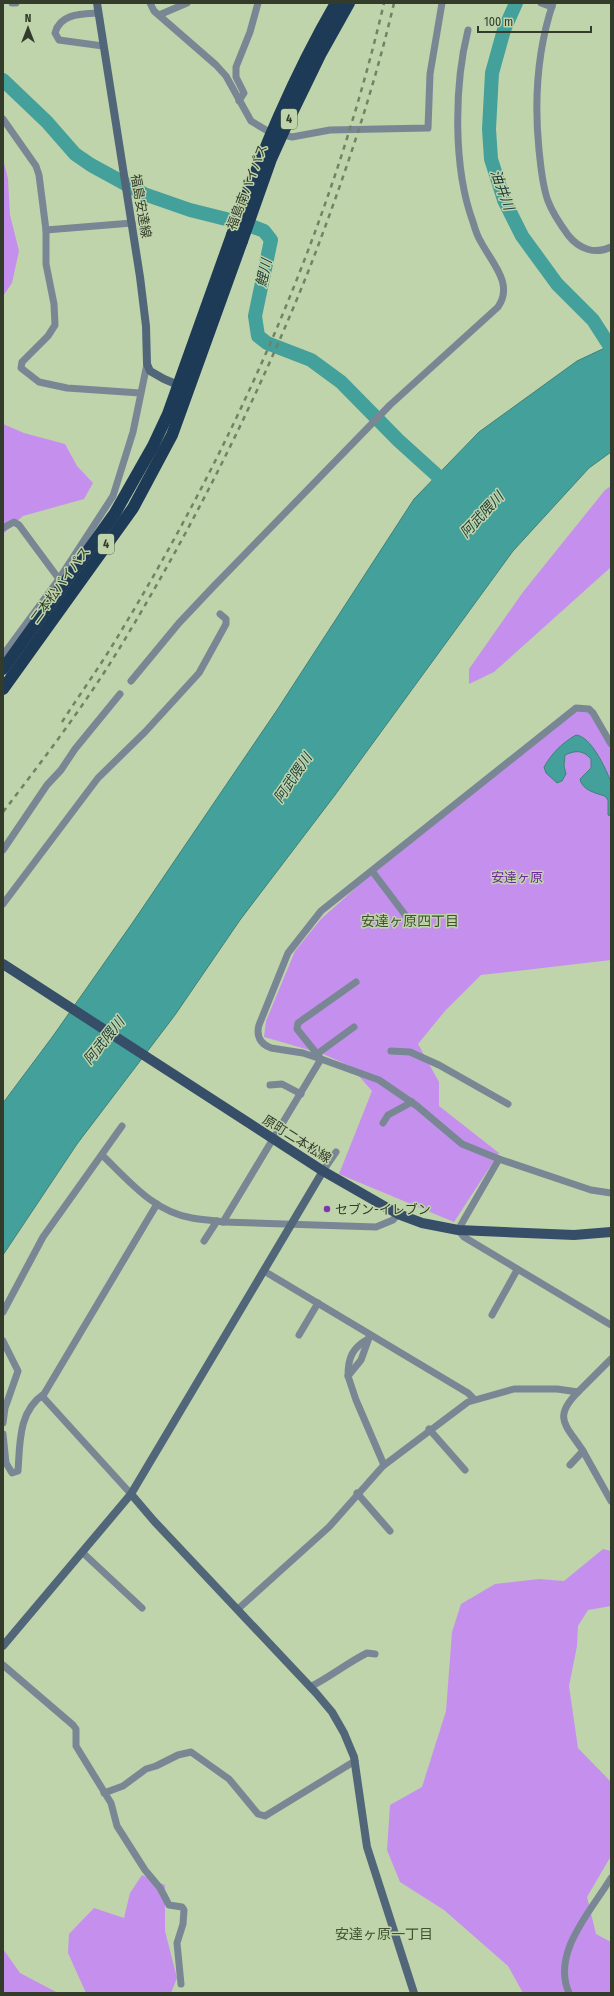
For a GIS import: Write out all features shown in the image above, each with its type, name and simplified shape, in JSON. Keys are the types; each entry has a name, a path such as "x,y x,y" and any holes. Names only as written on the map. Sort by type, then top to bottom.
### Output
{"highway":[{"name":"福島南バイパス","path":"184,387 237,238 264,148 318,35 336,3"},
{"name":"福島南バイパス","path":"237,238 289,119 321,53 350,3"},
{"name":"二本松バイパス","path":"3,669 115,513 135,480 168,414 184,387"},
{"name":"二本松バイパス","path":"3,689 133,508 172,435 184,387"}],"main road":[{"name":"原町二本松線","path":"3,964 323,1171 398,1214 422,1223 458,1230 574,1235 611,1232"}],"street":[{"name":"福島安達線","path":"97,3 120,156 132,223 146,326 147,364"},
{"path":"150,3 159,15 216,65 226,76 251,121 266,130 292,138 330,130 428,128 430,74 442,3"},
{"path":"159,15 187,3"},
{"path":"239,100 244,93 236,77 236,67 250,32 258,3"},
{"path":"548,5 538,71 536,114 540,164 544,188 556,217 577,244 592,250 600,251 611,247"},
{"path":"98,13 73,14 57,27 55,33 59,40 103,46"},
{"path":"131,681 179,623 240,558 390,405 498,307 503,300 504,284 480,241 468,210 463,185 458,121 461,64 468,30"},
{"path":"3,119 36,166 39,175 46,230 46,264 54,304 55,325 48,336 22,362 21,368 40,382 46,384 67,388 140,393"},
{"path":"46,230 132,223"},
{"path":"147,364 150,371 184,387"},
{"path":"3,655 59,580 113,496 133,432 147,364"},
{"path":"3,528 14,522 19,525 59,580"},
{"path":"3,904 98,778 145,732 198,673 226,624 226,620 220,614"},
{"path":"3,850 47,785 61,770 75,749 120,694"},
{"path":"611,744 593,713 589,709 576,708 321,911 289,951 258,1025 258,1037 266,1046 319,1056 379,1080 412,1102 462,1144 499,1159 592,1190 611,1193"},
{"path":"372,871 406,916"},
{"path":"319,1056 298,1029 298,1023 356,982"},
{"path":"204,1241 220,1221 301,1094 319,1056 354,1027"},
{"path":"391,1051 410,1052 434,1062 508,1104"},
{"path":"270,1085 282,1084 301,1094"},
{"path":"383,1123 388,1116 412,1102"},
{"path":"3,1312 43,1237 122,1126"},
{"path":"3,1646 131,1494 291,1224 336,1152"},
{"path":"102,1155 146,1198 191,1218 220,1221 376,1227 393,1220 398,1214"},
{"path":"499,1159 458,1230 464,1237 517,1270 611,1325"},
{"path":"3,1434 6,1463 12,1473 18,1471 20,1438 26,1416 32,1403 42,1396 157,1204"},
{"path":"492,1315 517,1270"},
{"path":"264,1271 318,1303 369,1337 468,1394 474,1399"},
{"path":"300,1335 318,1303"},
{"path":"348,1376 361,1360 369,1337"},
{"path":"369,1337 356,1347 348,1363 348,1376 356,1400 384,1465"},
{"path":"3,1341 18,1371 5,1408 3,1423"},
{"path":"611,1359 568,1403 563,1416 564,1422 603,1490 611,1501"},
{"path":"238,1610 329,1527 357,1493 384,1465 429,1429 474,1399 514,1389 558,1389 578,1392"},
{"path":"42,1396 154,1521 332,1712 344,1733 355,1761 367,1847 414,1993"},
{"path":"429,1429 465,1470"},
{"path":"570,1464 582,1451"},
{"path":"357,1493 390,1531"},
{"path":"82,1552 142,1608"},
{"path":"310,1687 367,1653 375,1654"},
{"path":"3,1665 76,1729 76,1746 111,1802 117,1826 145,1870 160,1888 170,1904 182,1907 184,1910 183,1924 177,1943 181,1984"},
{"path":"104,1793 123,1786 146,1769 156,1766 178,1755 190,1752 229,1779 258,1814 265,1816 355,1761"},
{"path":"569,1993 564,1977 566,1954 585,1916 611,1878"}],"green space":[{"path":"3,159 8,179 10,215 19,251 12,283 3,296"},
{"path":"3,424 24,433 65,444 77,466 93,483 84,499 23,516 3,534"},
{"path":"611,486 611,567 494,672 469,684 469,669 523,592 605,490"},
{"name":"安達ヶ原","path":"581,710 589,713 611,750 611,960 481,975 445,1011 418,1044 439,1082 439,1106 499,1153 454,1222 339,1174 372,1091 350,1066 323,1054 264,1037 266,1021 295,951 321,919 358,886 575,711"},
{"path":"603,1549 611,1551 611,1606 588,1610 578,1626 577,1646 569,1686 578,1748 611,1782 611,1856 587,1897 596,1934 611,1942 611,1993 523,1993 508,1966 444,1910 400,1882 387,1850 390,1805 422,1787 446,1711 452,1632 461,1604 495,1584 539,1579 564,1581"},
{"path":"142,1875 165,1885 165,1931 177,1978 171,1993 86,1993 68,1953 69,1934 94,1908 124,1918 130,1893"},
{"path":"3,1949 20,1973 58,1993 3,1993"}],"water":[{"name":"阿武隈川","path":"611,345 611,452 589,468 513,551 335,795 240,920 175,1015 77,1144 3,1255 3,1103 53,1036 133,922 277,710 414,499 479,432 577,361"},
{"path":"576,735 582,737 592,747 609,776 612,790 611,816 608,815 608,800 605,796 597,794 583,786 581,783 580,779 591,768 591,759 582,752 573,752 565,755 564,766 566,774 562,781 557,783 546,773 544,767 550,757 566,741"}],"waterway":[{"name":"油井川","path":"516,3 504,30 492,73 489,129 491,159 504,200 522,236 557,284 593,320 611,348"},
{"name":"鯉川","path":"3,80 47,122 75,154 91,165 144,194 190,210 246,224 264,231 271,240 255,316 258,336 267,343 311,360 341,382 398,440 451,488"}],"railway":[{"path":"62,722 112,646 157,571 199,494 238,415 274,335 307,254 336,171 362,88 384,3"},
{"path":"3,812 48,753 119,649 173,557 246,414 290,317 334,202 377,70 394,3"}],"place":[{"name":"セブン-イレブン","path":"327,1209"}],"district":[{"name":"安達ヶ原四丁目","path":"410,921"},
{"name":"安達ヶ原一丁目","path":"384,1934"}]}
